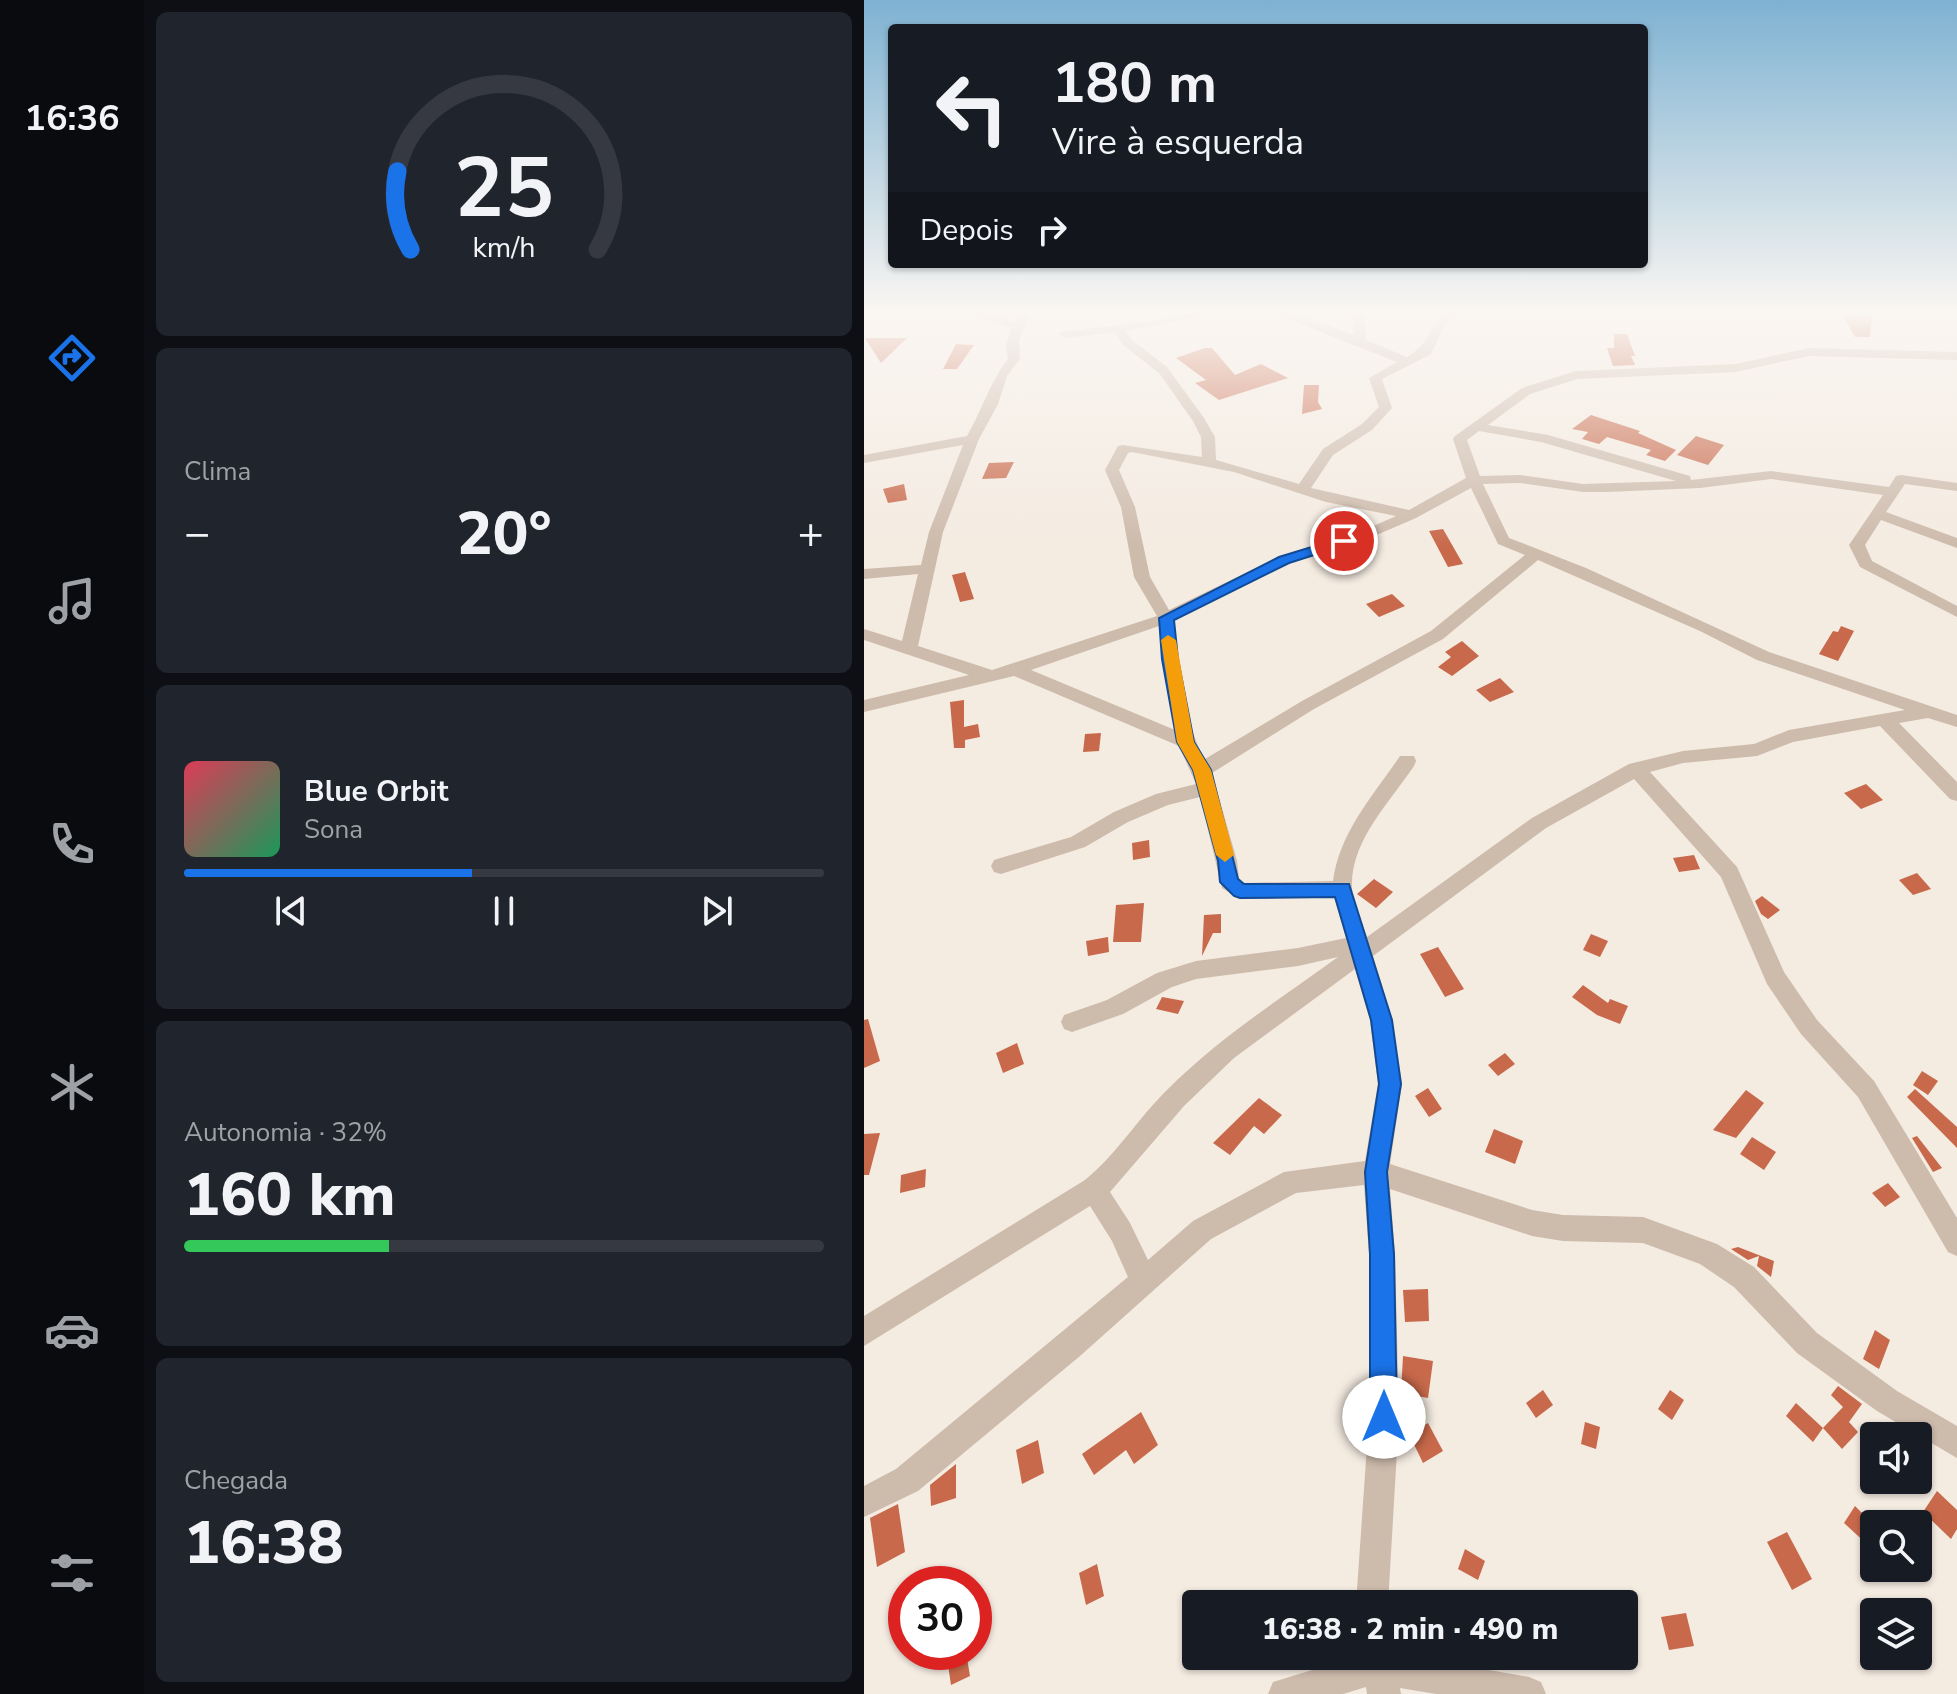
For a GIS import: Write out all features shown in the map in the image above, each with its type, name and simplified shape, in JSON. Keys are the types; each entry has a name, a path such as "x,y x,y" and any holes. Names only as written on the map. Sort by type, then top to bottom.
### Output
{"street":[{"path":"909,647 936,532 972,439 997,389"},
{"path":"1176,389 1208,437 1209,462"},
{"path":"1302,490 1328,452 1367,427 1386,408 1379,389"},
{"path":"1532,389 1460,439 1474,480 1503,541 1581,571 1763,656 1957,721"},
{"path":"1479,427 1543,438 1700,484"},
{"path":"864,459 972,439"},
{"path":"1342,889 1240,891 1233,888 1204,779 1186,742 1170,659 1166,618 1142,577 1128,507 1112,470 1127,448 1209,462 1302,490 1411,515"},
{"path":"864,706 1015,670 1166,618 1284,560 1367,534 1411,515 1474,480 1520,479 1583,488 1700,484 1771,475 1893,492"},
{"path":"1957,487 1901,479 1857,545 1865,564 1957,612"},
{"path":"1879,514 1957,543"},
{"path":"1001,866 1078,842 1121,817 1204,779 1308,705 1437,635 1534,555"},
{"path":"864,574 927,569"},
{"path":"864,634 991,676"},
{"path":"1015,670 1186,742"},
{"path":"864,1332 1094,1189 1113,1173 1175,1098 1226,1051 1359,948 1469,877 1539,823 1636,769 1683,757 1757,750 1789,736 1927,712"},
{"path":"1884,719 1957,794"},
{"path":"1373,1590 1384,1417 1382,1254 1376,1172 1390,1084 1381,1020 1351,910 1342,889 1344,863 1352,838 1407,761"},
{"path":"1636,769 1730,873 1775,977 1809,1027 1866,1089 1957,1243"},
{"path":"1072,1022 1115,1007 1165,980 1196,970 1359,948"},
{"path":"864,1502 907,1480 1070,1346 1202,1230 1293,1181 1376,1172 1532,1223 1563,1228 1643,1230 1708,1253 1744,1277 1807,1343 1887,1401 1957,1443"},
{"path":"1094,1189 1121,1232 1143,1280"},
{"path":"1285,1694 1379,1672 1529,1694"}],"building":[{"path":"1204,389 1253,389 1219,400"},
{"path":"1304,389 1319,389 1318,402 1322,409 1302,414"},
{"path":"1591,415 1640,431 1638,433 1676,450 1665,461 1646,455 1651,450 1607,437 1599,444 1582,439 1588,432 1572,429"},
{"path":"1696,436 1724,445 1708,465 1677,455"},
{"path":"1014,462 1006,478 982,479 989,463"},
{"path":"904,484 907,500 888,503 883,489"},
{"path":"1443,529 1463,564 1448,567 1429,531"},
{"path":"965,572 974,599 960,602 952,575"},
{"path":"1392,594 1405,606 1379,617 1366,604"},
{"path":"1841,626 1854,631 1838,661 1819,654 1833,631 1838,632"},
{"path":"1462,641 1479,656 1452,676 1438,667 1451,657 1445,652"},
{"path":"1500,678 1514,692 1490,702 1476,690"},
{"path":"964,700 964,727 978,724 980,737 965,740 965,748 954,748 950,702"},
{"path":"1101,733 1099,751 1083,752 1085,734"},
{"path":"1866,784 1883,800 1861,809 1844,793"},
{"path":"1149,840 1150,857 1133,860 1132,843"},
{"path":"1694,855 1700,869 1679,872 1673,858"},
{"path":"1917,873 1931,889 1913,895 1899,880"},
{"path":"1374,879 1393,892 1376,908 1357,894"},
{"path":"1762,896 1780,910 1768,919 1761,914 1755,901"},
{"path":"1144,903 1141,942 1113,942 1116,905"},
{"path":"1221,914 1221,933 1213,933 1202,956 1204,915"},
{"path":"1591,934 1608,941 1600,957 1583,950"},
{"path":"1108,937 1109,952 1088,956 1086,941"},
{"path":"1438,947 1464,989 1445,997 1420,954"},
{"path":"1583,985 1608,1003 1610,999 1628,1006 1620,1024 1597,1015 1572,997"},
{"path":"1162,997 1184,1001 1178,1014 1156,1009"},
{"path":"868,1019 880,1061 864,1068 864,1020"},
{"path":"1017,1043 1024,1064 1003,1073 996,1053"},
{"path":"1505,1053 1515,1064 1498,1076 1488,1065"},
{"path":"1922,1071 1938,1081 1928,1095 1913,1085"},
{"path":"1428,1088 1442,1109 1429,1117 1415,1096"},
{"path":"1915,1089 1957,1127 1957,1148 1907,1097"},
{"path":"1746,1090 1764,1103 1736,1138 1713,1130"},
{"path":"1259,1098 1282,1115 1264,1134 1254,1126 1230,1155 1213,1143"},
{"path":"1494,1129 1523,1141 1515,1164 1485,1152"},
{"path":"880,1133 869,1175 864,1175 864,1134"},
{"path":"1917,1136 1942,1168 1933,1172 1912,1138"},
{"path":"1752,1137 1776,1152 1764,1170 1740,1154"},
{"path":"926,1169 925,1187 900,1193 901,1175"},
{"path":"1888,1183 1900,1197 1885,1207 1872,1193"},
{"path":"1738,1247 1774,1261 1771,1277 1757,1266 1759,1256 1748,1260 1731,1249"},
{"path":"1428,1289 1429,1321 1405,1322 1403,1290"},
{"path":"1875,1330 1890,1340 1879,1369 1863,1359"},
{"path":"1403,1356 1433,1361 1428,1398 1401,1393"},
{"path":"1838,1386 1862,1404 1849,1422 1858,1432 1842,1449 1823,1428 1843,1407 1831,1395"},
{"path":"1543,1390 1553,1405 1536,1418 1526,1403"},
{"path":"1670,1390 1684,1400 1672,1420 1658,1409"},
{"path":"1796,1403 1823,1428 1813,1442 1786,1416"},
{"path":"1141,1412 1158,1445 1134,1464 1126,1450 1094,1475 1082,1454"},
{"path":"1585,1422 1600,1427 1596,1449 1581,1444"},
{"path":"1428,1423 1443,1451 1423,1463 1409,1434"},
{"path":"1038,1440 1044,1473 1022,1484 1016,1450"},
{"path":"956,1464 956,1498 931,1506 930,1485"},
{"path":"1937,1491 1957,1510 1957,1529 1951,1539 1932,1521 1932,1510 1924,1510"},
{"path":"898,1504 905,1552 877,1567 870,1518"},
{"path":"1855,1506 1860,1511 1860,1538 1844,1523"},
{"path":"1787,1532 1812,1579 1792,1590 1767,1542"},
{"path":"1465,1549 1485,1561 1478,1580 1458,1569"},
{"path":"1097,1564 1104,1596 1086,1605 1079,1573"},
{"path":"1686,1613 1694,1646 1669,1650 1661,1617"},
{"path":"949,1670 969,1670 970,1676 951,1685"}],"slow traffic":[{"path":"1168,640 1186,742 1202,770 1225,855"}],"route":[{"path":"1344,541 1284,560 1166,618 1170,659 1186,742 1202,770 1227,861 1229,882 1240,891 1342,889 1351,910 1381,1020 1390,1084 1376,1172 1382,1254 1384,1417"}]}
